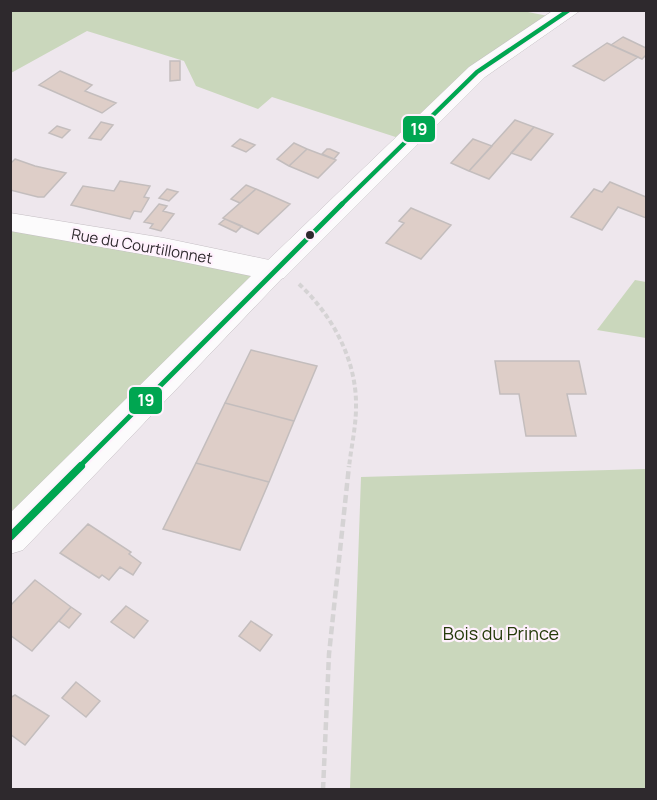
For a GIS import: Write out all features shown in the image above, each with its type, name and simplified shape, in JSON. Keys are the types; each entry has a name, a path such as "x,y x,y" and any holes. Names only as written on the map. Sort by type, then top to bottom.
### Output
{"street":[{"path":"10,538 274,271 477,72 512,46 570,10"},
{"name":"Rue du Courtillonnet","path":"10,222 164,248 274,271"}],"path":[{"path":"274,271 301,285 338,329 352,371 356,406 329,654 323,789"}],"green space":[{"path":"518,10 558,18 512,46 408,141 272,97 258,109 196,86 184,61 87,31 11,73 11,11"},
{"path":"11,222 274,271 11,528"},
{"path":"635,280 646,282 646,338 597,330"},
{"name":"Bois du Prince","path":"646,469 646,789 350,789 361,477"}],"building":[{"path":"623,37 646,48 646,55 642,59 611,45"},
{"path":"607,43 638,57 604,81 573,66"},
{"path":"170,61 180,61 180,80 170,81"},
{"path":"60,71 92,85 85,91 116,103 102,113 39,85"},
{"path":"515,120 534,127 489,179 469,171"},
{"path":"101,122 113,125 101,140 89,138"},
{"path":"57,126 70,130 62,138 49,133"},
{"path":"534,127 553,134 531,160 511,153"},
{"path":"240,139 255,145 246,152 232,146"},
{"path":"473,139 492,146 469,171 451,163"},
{"path":"294,143 307,149 289,166 277,159"},
{"path":"307,149 336,160 318,178 289,166"},
{"path":"327,149 339,153 334,159 322,154"},
{"path":"15,159 66,173 44,197 10,190 10,164"},
{"path":"120,181 150,186 144,197 149,198 141,212 134,211 130,219 71,205 83,186 114,191"},
{"path":"610,182 646,197 646,218 618,207 602,230 571,217 594,189 602,192"},
{"path":"246,185 256,189 240,203 231,199"},
{"path":"167,189 178,192 169,201 159,198"},
{"path":"256,189 290,204 258,234 223,218"},
{"path":"159,204 167,206 163,211 174,214 161,231 150,228 153,224 144,222"},
{"path":"411,208 451,225 421,259 386,243 404,223 399,221"},
{"path":"225,219 242,226 236,232 219,224"},
{"path":"251,350 317,366 294,421 225,403"},
{"path":"495,361 579,361 586,394 567,394 576,436 526,436 519,394 500,394"},
{"path":"225,403 294,421 269,482 196,463"},
{"path":"196,463 269,482 240,550 163,529"},
{"path":"88,524 131,552 129,554 141,563 133,575 120,567 109,580 102,575 99,578 60,553"},
{"path":"35,580 71,607 32,651 10,635 10,606"},
{"path":"126,606 148,621 134,638 111,622"},
{"path":"71,607 81,614 69,628 59,621"},
{"path":"251,621 272,635 260,651 239,636"},
{"path":"76,682 100,701 86,717 62,698"},
{"path":"15,695 49,716 25,745 10,734 10,698"}],"transit line":[{"name":"19","path":"10,537 274,271 477,72 512,46 569,10"}]}
